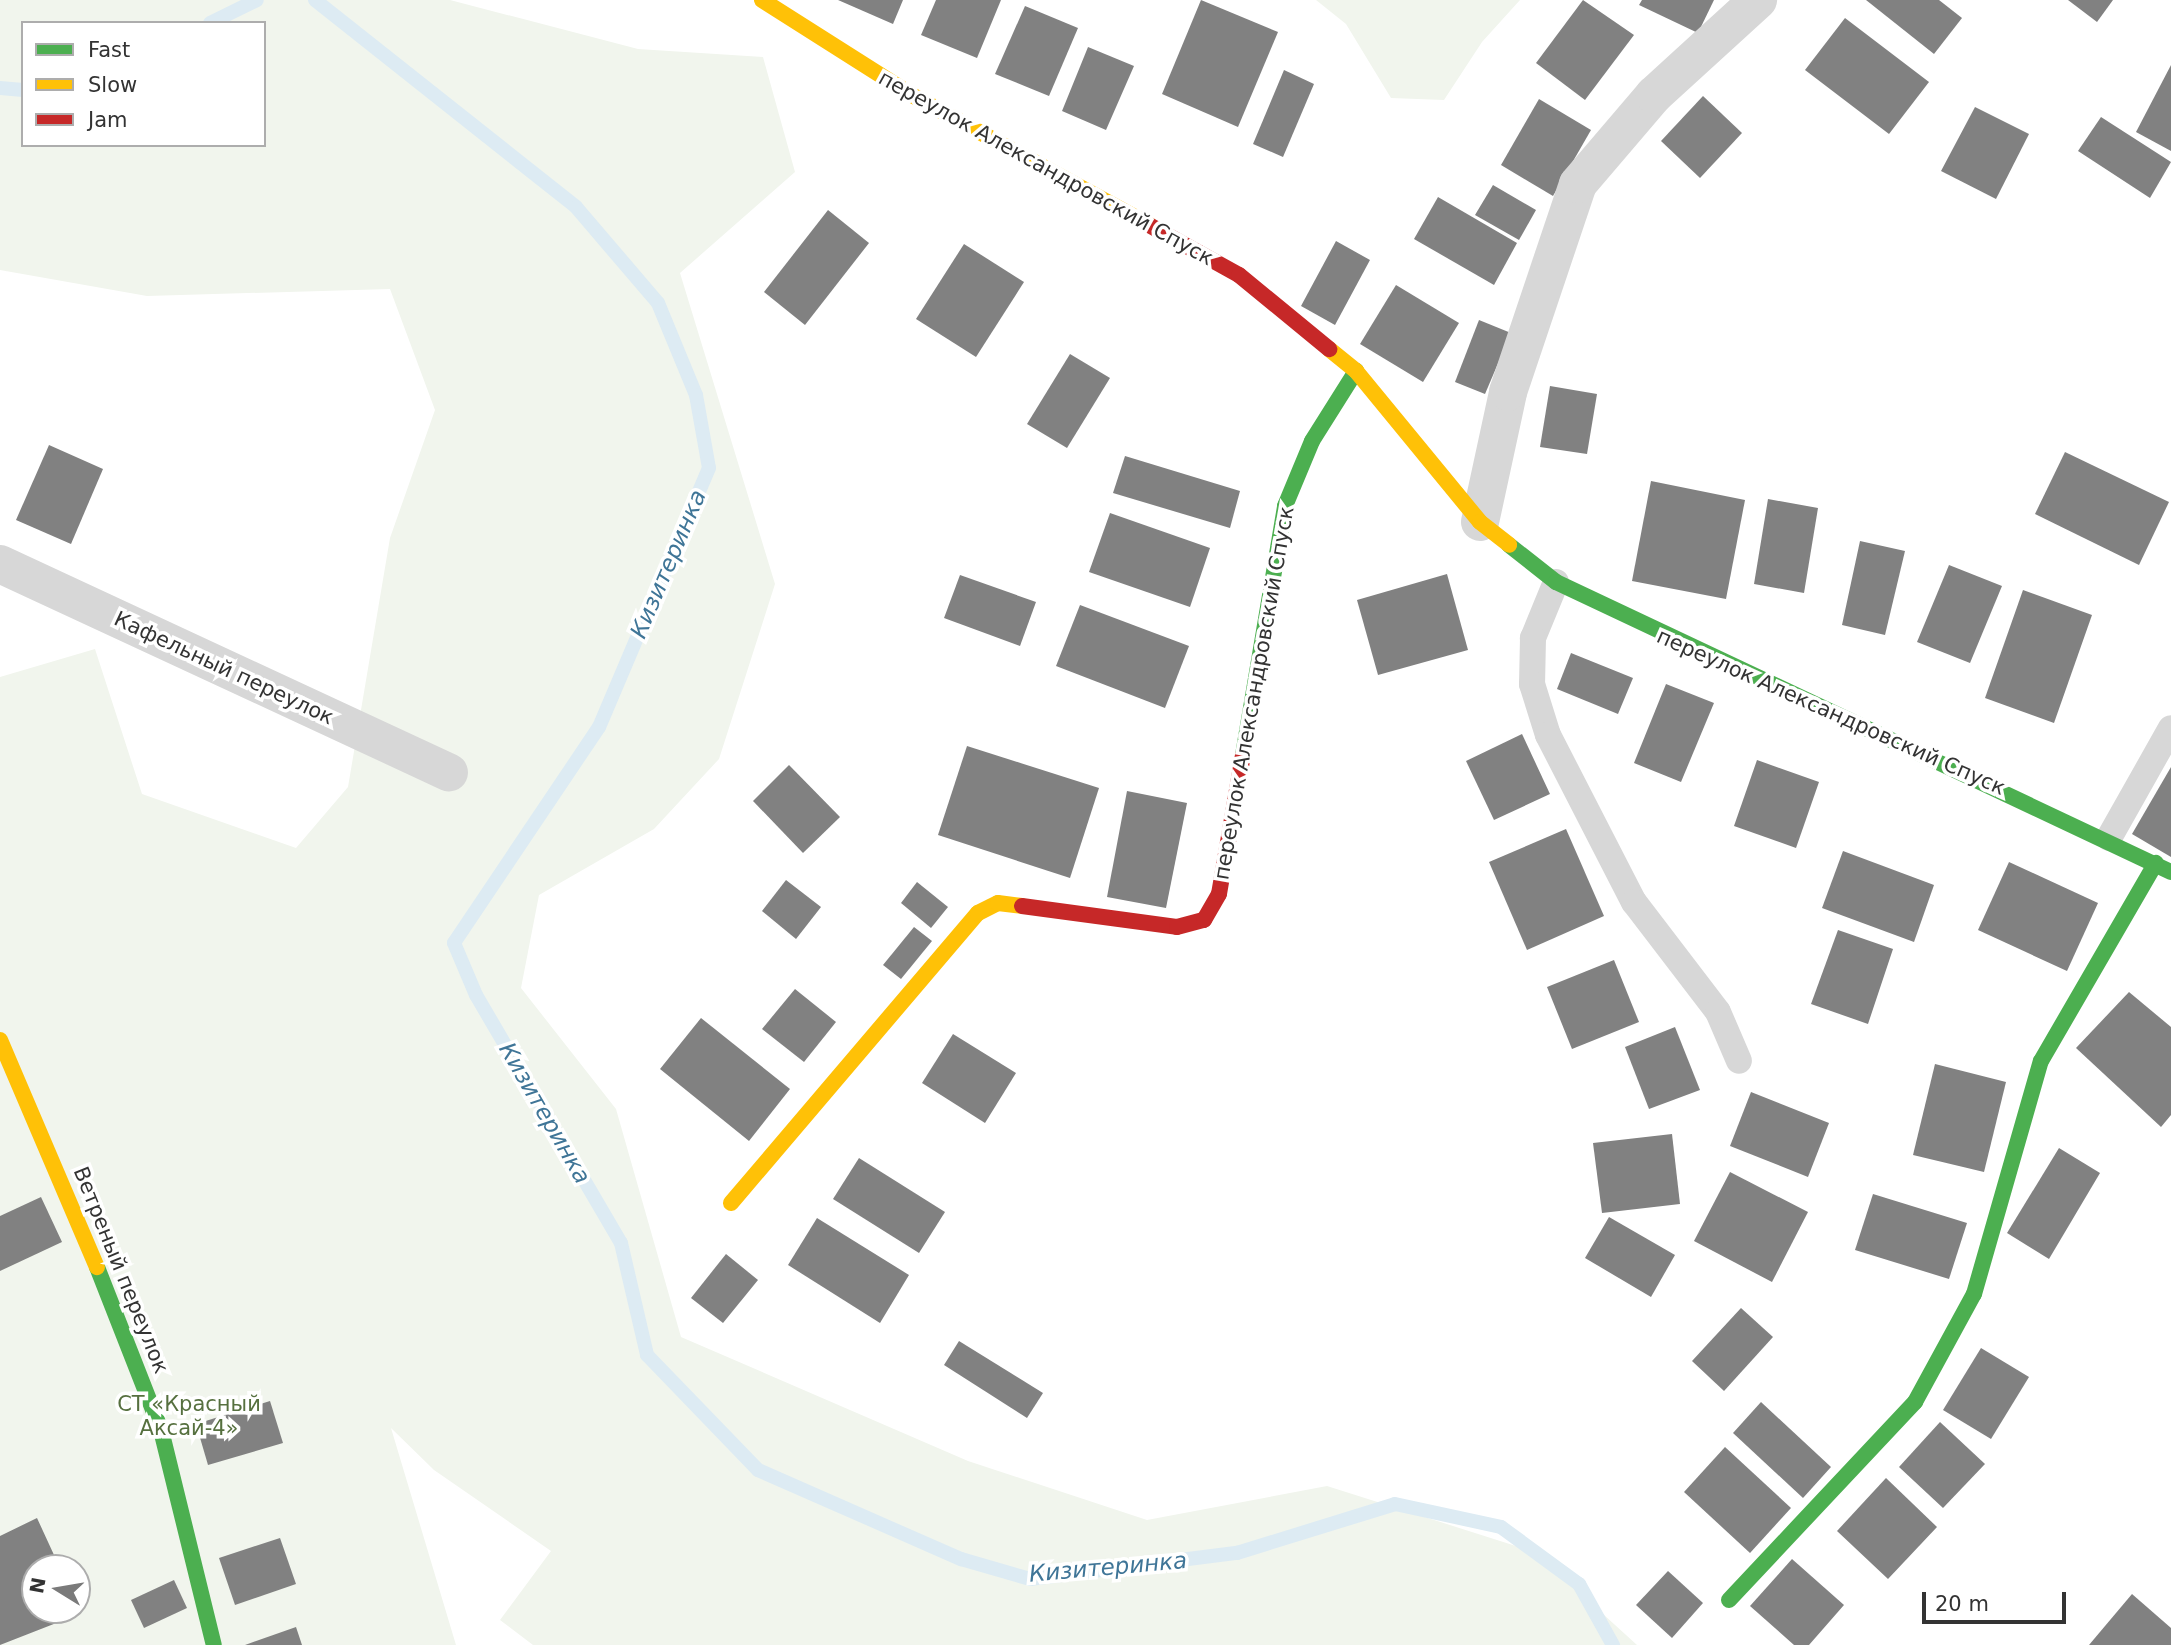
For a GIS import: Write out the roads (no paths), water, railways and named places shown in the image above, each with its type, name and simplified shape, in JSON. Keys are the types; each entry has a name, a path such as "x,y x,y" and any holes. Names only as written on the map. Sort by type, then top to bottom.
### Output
{"street":[{"name":"переулок Александровский Спуск","path":"762,0 910,94 1239,275 1356,372 1480,522 1556,582 1678,645 2109,838 2171,872"},
{"path":"1480,522 1508,391 1578,184 1654,95 1758,0"},
{"name":"переулок Александровский Спуск","path":"731,1203 978,914 998,903 1177,927 1204,920 1219,894 1284,506 1312,440 1356,372"},
{"name":"Кафельный переулок","path":"0,564 449,772"},
{"path":"1729,1600 1915,1402 1974,1294 2041,1061 2156,863"},
{"name":"Ветреный переулок","path":"0,1040 36,1112 161,1430 214,1645"}],"lane":[{"path":"1556,582 1533,638 1532,684 1548,735 1634,902 1718,1012 1739,1061"},
{"path":"2109,838 2171,728"}],"waterway":[{"name":"Кизитеринка","path":"214,21 257,0"},
{"name":"Кизитеринка","path":"315,0 576,207 658,303 696,395 709,468 599,727 454,943 476,995 621,1243 647,1355 758,1470 961,1559 1030,1579 1237,1553 1395,1504 1501,1527 1579,1584 1613,1645"},
{"name":"Кизитеринка","path":"0,88 21,90"}],"park label":[{"name":"СТ «Красный Аксай-4»","path":"189,1416"}]}
